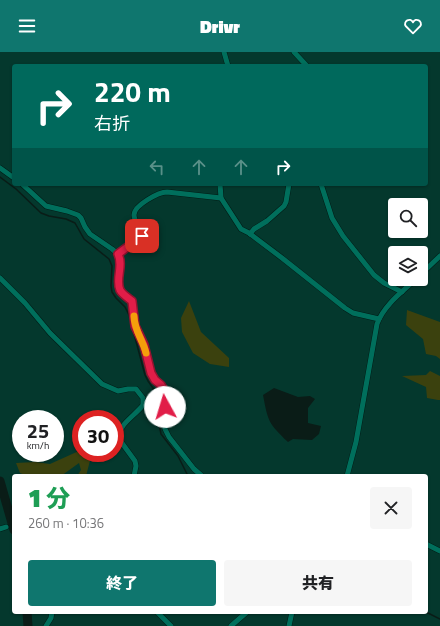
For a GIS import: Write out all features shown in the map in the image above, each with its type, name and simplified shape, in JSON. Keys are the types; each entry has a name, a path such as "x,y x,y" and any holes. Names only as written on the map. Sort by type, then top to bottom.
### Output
{"street":[{"path":"224,52 227,64"},
{"path":"294,52 305,64"},
{"path":"0,168 12,177"},
{"path":"24,186 46,206 78,215 90,234 118,254 120,262 120,289 132,301 135,326 144,345 150,370 155,380 161,385 165,392 165,429 169,437 194,469 200,474"},
{"path":"220,186 221,198 241,230 250,234 345,308 353,313 379,319"},
{"path":"250,234 254,229 267,221 284,206 289,186"},
{"path":"321,186 332,218 342,236 374,275 384,283 402,292"},
{"path":"118,254 142,236 134,217 134,211 156,195 167,192 221,198"},
{"path":"428,267 440,256"},
{"path":"0,278 25,303 50,333 102,384 118,391 132,388 138,391 143,398 143,405 123,427 118,436 135,461 136,466 134,474"},
{"path":"348,474 356,442 379,319 388,305 408,286"},
{"path":"0,529 6,527"},
{"path":"428,545 440,551"},
{"path":"46,626 52,614"},
{"path":"159,614 171,626"},
{"path":"231,626 245,614"},
{"path":"289,626 292,614"}],"green space":[{"path":"189,301 201,332 229,358 229,367 210,364 193,353 182,332 181,318"},
{"path":"407,310 440,322 440,359 436,356 426,354 423,339 406,325"},
{"path":"430,371 440,376 440,400 427,398 426,387 402,376 426,375"},
{"path":"72,454 72,462 90,462 87,474 78,474 81,470 79,463 64,474 22,474 20,473 16,463 35,462 50,464 54,462 64,462 64,458"}],"water":[{"path":"274,388 298,397 310,396 315,399 308,408 308,423 321,426 319,434 312,440 293,439 288,442 273,426 266,411 263,395"}],"waterway":[{"path":"0,177 12,186"},
{"path":"12,186 41,213 66,219 75,223 84,239 109,259 112,266 112,292 125,307 129,315 145,375 160,398 159,424 161,434 178,456 187,474"},
{"path":"0,481 12,523"},
{"path":"428,613 440,619"},
{"path":"27,614 28,626"}],"slow traffic":[{"path":"134,316 136,331 144,345 146,353"}],"route":[{"path":"142,236 118,254 121,267 119,286 121,292 132,301 136,331 144,345 148,366 151,373 165,392 165,407"}]}
